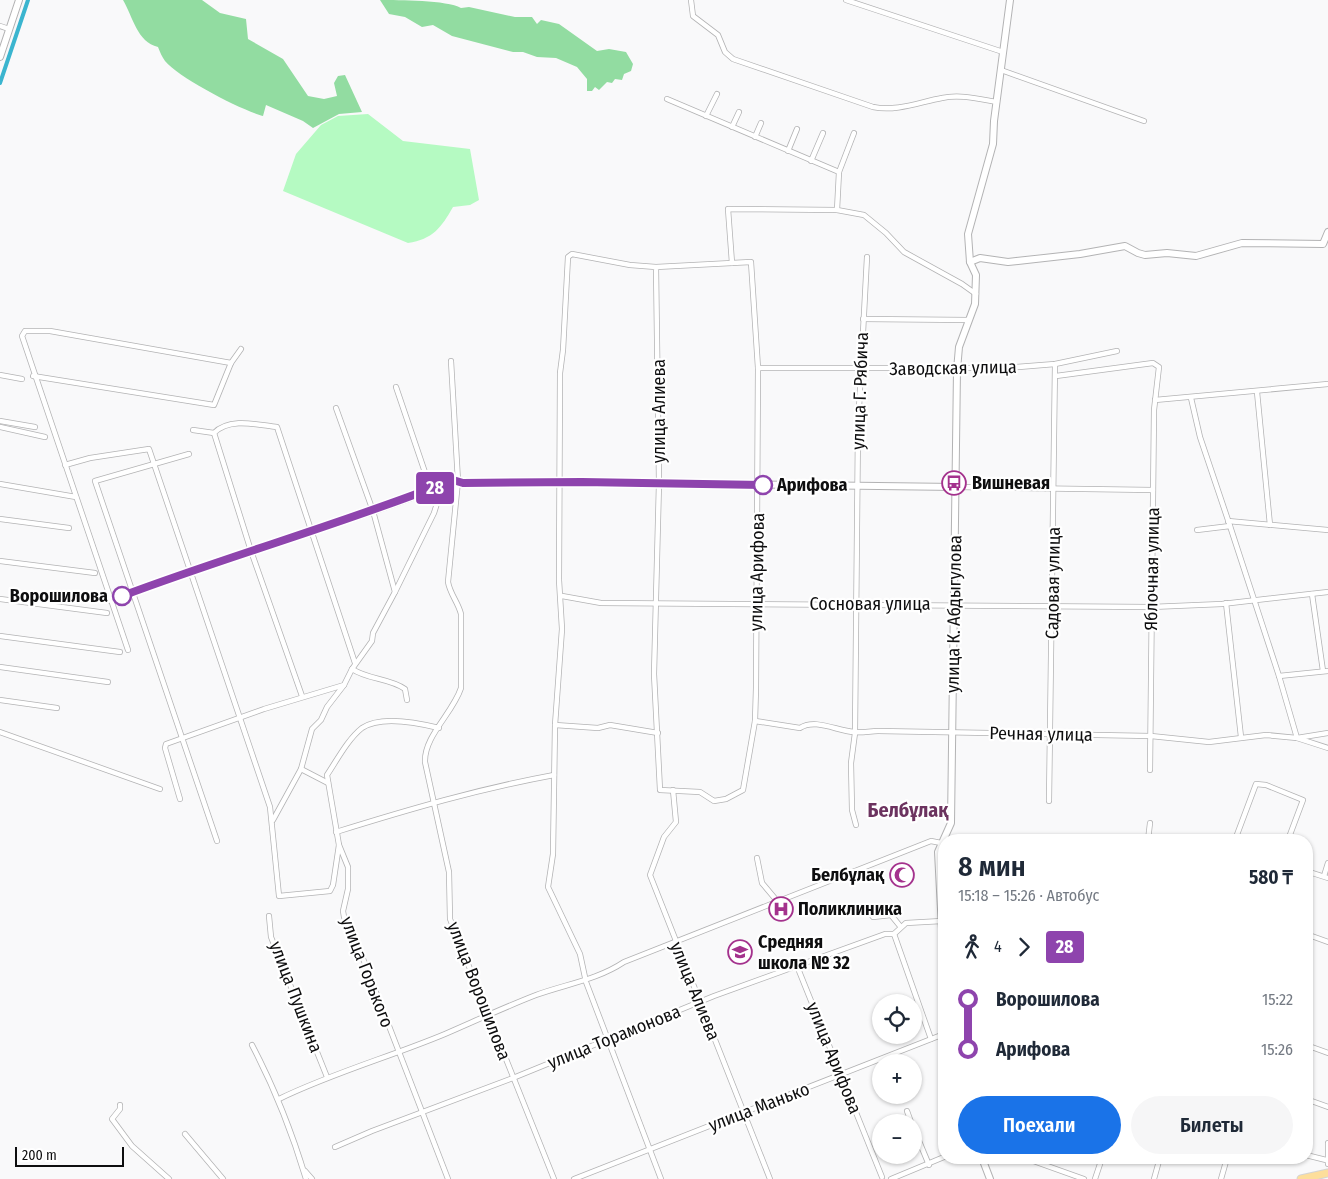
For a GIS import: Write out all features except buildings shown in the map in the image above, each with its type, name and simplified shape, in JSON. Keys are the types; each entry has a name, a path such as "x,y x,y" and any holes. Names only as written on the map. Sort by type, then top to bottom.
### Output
{"main road":[{"path":"1301,1179 1328,1173"}],"street":[{"path":"0,57 19,0"},
{"path":"691,0 693,16 718,35 725,52 733,58 873,107 894,108 943,98 960,97 997,102"},
{"path":"846,0 1003,52"},
{"name":"улица К. Абдыгулова","path":"946,834 951,823 957,370 959,347 976,294 976,275 970,262 968,234 993,144 1010,0"},
{"path":"0,26 9,29"},
{"path":"1001,70 1144,120"},
{"path":"706,116 717,94"},
{"path":"667,99 839,172"},
{"path":"732,127 739,112"},
{"path":"755,137 761,123"},
{"path":"788,151 797,129"},
{"path":"811,161 823,133"},
{"path":"837,210 839,172 854,133"},
{"path":"661,1179 607,1041 586,982 580,954 548,887 554,838 555,725 562,629 562,596 559,580 561,482 560,373 568,257 572,254 656,268 681,268 732,263 728,209 837,210 864,215 886,233 904,252 962,284 976,294"},
{"path":"970,262 980,258 1008,262 1124,246 1146,255 1168,253 1196,256 1242,243 1326,245 1328,232"},
{"name":"улица Г. Рябича","path":"856,825 852,810 851,763 855,733 855,604 860,369 867,257"},
{"name":"улица Арифова","path":"673,790 700,792 714,802 726,799 743,790 755,720 758,368 751,262 732,263"},
{"name":"улица Алиева","path":"656,268 659,483 654,674 660,790 673,790 676,822 664,837 650,875 770,1179"},
{"path":"863,319 969,320"},
{"path":"128,650 33,376 22,336 25,331 30,330 50,331 231,363"},
{"path":"33,376 214,405 231,363 241,349"},
{"name":"Заводская улица","path":"758,368 957,370 1055,364 1117,351"},
{"name":"улица Ворошилова","path":"451,361 458,481 448,582 449,589 458,602 461,614 462,688 425,754 449,872 450,919 554,1179"},
{"name":"Яблочная улица","path":"1056,376 1153,362 1159,367 1155,400 1150,770"},
{"name":"Садовая улица","path":"1049,801 1055,364"},
{"path":"0,375 22,380"},
{"path":"1155,400 1328,384"},
{"path":"396,387 431,490"},
{"path":"1257,392 1270,525"},
{"path":"1191,398 1200,437 1279,676 1297,738 1328,733"},
{"path":"336,408 373,511 395,592"},
{"path":"0,421 36,427"},
{"path":"214,433 219,428 234,424 277,427 356,663"},
{"path":"0,427 45,437"},
{"path":"193,430 214,433"},
{"path":"214,433 251,551 302,696"},
{"path":"65,465 90,458 149,449 270,807 279,896 330,891 333,885 339,845"},
{"path":"189,454 95,480 217,841"},
{"path":"111,600 189,571 373,511 453,480 463,483 561,482 1054,487 1153,490"},
{"path":"0,484 76,497"},
{"path":"272,821 301,769 312,729 321,720 327,707 344,685 352,669 372,641 373,633 434,513 443,484"},
{"path":"0,519 68,528"},
{"path":"1228,521 1328,530"},
{"path":"1197,530 1230,526"},
{"path":"0,561 95,573"},
{"name":"Сосновая улица","path":"562,596 601,603 954,604 1151,607 1253,601 1328,592"},
{"path":"1279,676 1326,671 1312,594"},
{"path":"0,599 107,613"},
{"path":"1226,603 1241,737"},
{"path":"0,636 120,652"},
{"path":"0,666 108,682"},
{"path":"352,669 380,680 394,681 405,689 407,700"},
{"path":"180,800 165,748 166,744 182,740 302,696 344,685"},
{"path":"0,700 57,708"},
{"name":"Речная улица","path":"755,720 800,728 806,724 828,726 855,733 952,732 1151,736 1199,742 1266,735 1297,738 1328,748"},
{"path":"328,783 327,775 355,735 363,728 373,724 398,722 416,722 439,728"},
{"path":"555,725 598,728 610,725 658,733"},
{"path":"0,732 160,789"},
{"path":"301,769 328,783"},
{"path":"336,832 434,801 491,787 554,775"},
{"name":"улица Горького","path":"328,783 336,832 349,877 343,910 344,917 448,1179"},
{"path":"1237,834 1256,784 1266,785 1303,800 1290,834"},
{"path":"1149,834 1150,823"},
{"path":"278,1099 327,1077 444,1034 536,995 586,982 611,971 624,962 676,943 898,853 931,841 938,842"},
{"name":"улица К. Абдыгулова","path":"938,852 935,868 938,891"},
{"path":"757,858 762,883 778,902"},
{"path":"1313,872 1326,877 1328,863"},
{"path":"867,909 873,917 891,915 900,926"},
{"name":"улица Пушкина","path":"269,916 271,937 327,1077"},
{"path":"931,1039 894,934 900,926 906,923 938,921"},
{"name":"улица Торамонова","path":"335,1147 607,1041 700,1002 885,934 894,934"},
{"path":"1313,937 1328,942"},
{"name":"улица Арифова","path":"797,966 881,1178"},
{"name":"улица Манько","path":"574,1179 938,1036"},
{"path":"252,1045 293,1133 306,1179"},
{"path":"1313,1048 1328,1053"},
{"path":"1313,1102 1328,1107"},
{"path":"120,1105 120,1109 112,1120 132,1146 170,1179"},
{"path":"185,1134 223,1179"},
{"path":"1313,1157 1327,1162 1328,1143"},
{"path":"922,1148 929,1165"},
{"path":"881,1178 889,1179 938,1160"},
{"path":"984,1164 990,1179"},
{"path":"1042,1164 1084,1179"},
{"path":"1095,1179 1100,1164"},
{"path":"1154,1179 1158,1164"},
{"path":"1221,1179 1225,1164"},
{"path":"303,1169 312,1179"}],"green space":[{"path":"123,0 202,0 220,13 246,19 248,39 283,59 308,96 324,99 337,96 334,83 338,76 345,75 362,112 339,114 313,128 303,121 266,105 263,116 240,107 211,93 172,68 164,59 158,47 145,40 140,34"},
{"path":"380,0 445,3 461,8 469,7 515,17 532,17 537,24 541,20 559,24 597,51 609,49 626,52 633,64 631,71 624,74 622,80 615,79 612,83 607,82 599,90 595,87 592,91 587,91 587,79 577,67 556,58 537,57 523,52 513,52 452,36 433,25 422,27 405,17 389,14"},
{"path":"368,114 403,141 470,149 479,200 470,205 453,207 440,227 430,235 424,239 408,243 283,191 296,154 321,125 338,116"}],"waterway":[{"path":"0,83 28,0"}],"bus line":[{"name":"28","path":"122,596 189,571 373,511 453,480 463,483 582,482 763,485"}],"place":[{"name":"Вишневая","path":"954,483"},
{"name":"Арифова","path":"763,485"},
{"name":"Ворошилова","path":"122,596"},
{"name":"Белбұлақ","path":"902,875"},
{"name":"Поликлиника","path":"781,909"},
{"name":"Средняя школа № 32","path":"740,952"}],"district":[{"name":"Белбұлақ","path":"908,810"}]}
